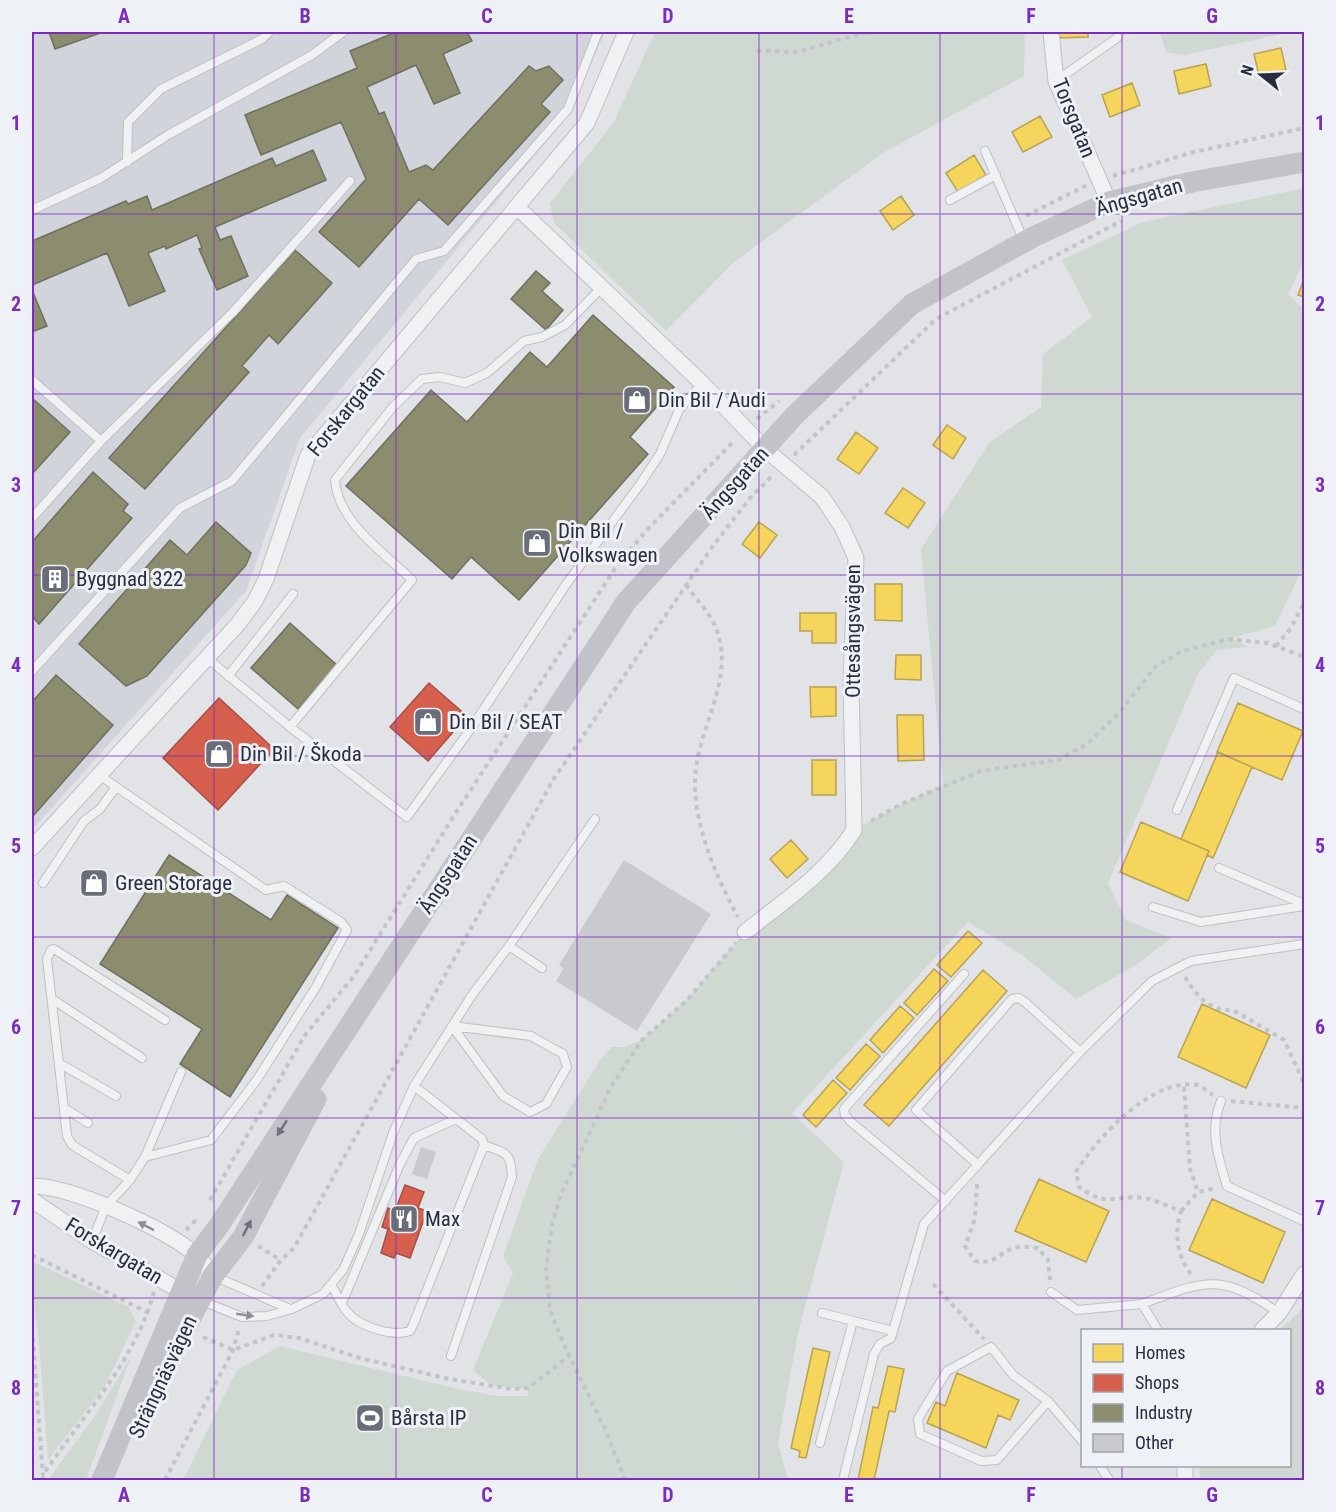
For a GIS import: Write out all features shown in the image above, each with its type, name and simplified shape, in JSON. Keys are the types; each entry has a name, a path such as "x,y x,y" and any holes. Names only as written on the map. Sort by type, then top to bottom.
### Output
{"main road":[{"name":"Ängsgatan","path":"190,1295 197,1255 220,1224 626,602 795,416 912,304 1024,242 1109,202 1258,169 1305,156"},
{"name":"Ängsgatan","path":"1258,169 1305,162"},
{"name":"Ängsgatan","path":"213,1276 243,1237 372,992"},
{"name":"Strängnäsvägen","path":"102,1480 190,1295 213,1276"},
{"name":"Strängnäsvägen","path":"117,1480 169,1357 177,1325"}],"street":[{"name":"Forskargatan","path":"32,848 238,624 255,601 266,579 308,455 587,123 626,32"},
{"name":"Torsgatan","path":"1051,32 1056,81 1109,202"},
{"name":"Ottesångsvägen","path":"517,207 702,382 765,449 822,497 842,527 855,558 851,680 854,830"},
{"path":"746,932 801,888 843,848 854,830"},
{"name":"Forskargatan","path":"32,1186 44,1186 106,1206 178,1242 197,1255 213,1276"},
{"name":"Forskargatan","path":"32,1200 92,1241 190,1295"},
{"path":"1263,1329 1279,1313 1305,1274"}],"lane":[{"path":"127,162 128,122 161,89 262,39 269,32"},
{"path":"32,210 101,178 168,135 312,55 343,32"},
{"path":"32,671 180,507 232,481 416,259 444,251 568,109 598,32"},
{"path":"1056,81 1117,38 1120,32"},
{"path":"985,151 1024,242"},
{"path":"950,200 996,175"},
{"path":"32,518 101,441 233,312 350,181"},
{"path":"290,727 412,580 349,518 336,494 335,480 392,408 422,379 440,377 465,383 487,373 524,341 542,337 565,325 602,287"},
{"path":"32,380 101,441"},
{"path":"207,658 290,727 407,817 472,727 565,586 654,464 679,410 702,382"},
{"path":"228,676 293,594"},
{"path":"1177,810 1234,678 1305,709"},
{"path":"99,775 266,890 284,886 341,922 347,930 316,987 256,1082 211,1140 145,1156"},
{"path":"43,883 84,821 100,809 116,787"},
{"path":"190,1295 242,1317 267,1316 292,1309 323,1294 343,1270 359,1234 393,1133 414,1086 452,1026 595,819"},
{"path":"1219,868 1305,905"},
{"path":"1153,907 1201,922 1305,905"},
{"path":"843,1480 874,1354 880,1344 891,1338 921,1230 1080,1052 1152,981 1191,961 1305,944"},
{"path":"509,946 542,968"},
{"path":"130,1180 72,1145 67,1136 46,959 51,950 165,1020"},
{"path":"946,1201 851,1122 845,1115 844,1109 964,974"},
{"path":"978,1165 916,1110 1012,999 1019,998 1026,1003 1080,1052"},
{"path":"52,999 142,1058"},
{"path":"452,1026 531,1036 563,1053 567,1067 546,1104 530,1112 503,1096 452,1026"},
{"path":"59,1063 116,1096"},
{"path":"92,1241 106,1206 130,1180 145,1156 181,1072"},
{"path":"331,1284 349,1314 364,1323 394,1334 410,1331 484,1145 482,1139 414,1086"},
{"path":"1221,1101 1214,1117 1214,1137 1227,1186 1305,1221"},
{"path":"64,1108 88,1123"},
{"path":"342,1303 400,1164 414,1138 456,1119"},
{"path":"451,1356 512,1177 512,1160 506,1153 484,1145"},
{"path":"213,1276 255,1296 292,1309"},
{"path":"1051,1292 1077,1310 1142,1304 1202,1283 1235,1287 1279,1313"},
{"path":"1142,1304 1157,1329"},
{"path":"822,1313 893,1331"},
{"path":"820,1443 853,1321"},
{"path":"1048,1401 997,1460 981,1461 920,1434 918,1419 946,1371 991,1347 1013,1375 1048,1401 1081,1439"},
{"path":"1101,1467 1109,1480"}],"path":[{"path":"757,51 797,52 866,32"},
{"path":"815,435 936,319 1131,216"},
{"path":"255,1296 280,1260 294,1248 553,780 686,585 751,497"},
{"path":"625,1480 606,1431 569,1356 550,1310 546,1268 552,1226 561,1194 612,1085 643,1039 687,1000 746,932 711,859 698,813 695,782 698,756 721,678 723,649 715,625 686,585"},
{"path":"1276,646 1291,628 1305,603"},
{"path":"854,830 901,804 981,771 1058,760 1087,744 1119,713 1155,667 1182,651 1230,639 1276,646 1305,657"},
{"path":"1179,967 1201,1000 1225,1011 1233,1010 1284,1040 1305,1083"},
{"path":"1180,1211 1143,1198 1110,1201 1094,1198 1079,1187 1076,1172 1087,1155 1129,1111 1148,1097 1184,1086 1198,1085 1221,1101 1244,1100 1305,1108"},
{"path":"1184,1086 1190,1169 1198,1192"},
{"path":"978,1165 975,1219 965,1246 975,1261 986,1263 999,1258 1011,1248 1038,1248 1048,1260 1051,1292"},
{"path":"1202,1283 1184,1265 1175,1228 1180,1211 1198,1192 1227,1186"},
{"path":"32,1255 233,1350 274,1335 291,1337 371,1361 449,1379 513,1389 528,1388 569,1356"},
{"path":"933,1284 991,1347"},
{"path":"165,1480 233,1350 242,1317"},
{"path":"32,1329 43,1475"}],"shaded area":[{"path":"32,32 605,32 570,113 300,438 246,591 32,830"},
{"path":"655,32 1025,32 1024,76 883,153 734,262 666,331 554,223 550,203 614,122"},
{"path":"1291,32 1184,55 1166,52 1160,33"},
{"path":"1304,188 1304,261 1288,294 1304,309 1304,566 1275,626 1232,638 1249,647 1217,650 1199,672 1108,883 1126,920 1171,938 1136,965 1076,999 1021,954 968,922 792,1113 844,1162 798,1333 778,1443 788,1480 183,1480 237,1370 280,1346 458,1389 497,1396 528,1396 527,1389 492,1386 473,1370 513,1273 503,1256 538,1159 601,1059 612,1047 625,1047 643,1039 687,1000 745,932 854,830 901,804 943,785 921,549 989,443 1041,407 1043,354 1092,317 1062,260 1143,222"},
{"path":"32,1261 129,1307 136,1321 105,1386 48,1460 39,1343 32,1290"},
{"path":"1304,1307 1304,1480 1200,1480 1200,1467 1291,1467 1291,1329 1281,1329"},
{"path":"131,1357 86,1480 48,1480 95,1416"}],"building: Homes":[{"path":"1057,32 1088,32 1088,37 1057,38"},
{"path":"1281,48 1286,70 1259,76 1254,54"},
{"path":"1206,64 1211,86 1179,94 1174,71"},
{"path":"1132,83 1140,105 1110,117 1102,95"},
{"path":"1040,116 1052,137 1023,152 1012,132"},
{"path":"974,155 986,175 958,192 946,173"},
{"path":"901,196 914,215 893,230 880,211"},
{"path":"1304,279 1304,297 1298,295"},
{"path":"947,425 966,438 953,459 933,445"},
{"path":"856,432 878,448 859,474 837,459"},
{"path":"903,488 925,503 908,528 885,513"},
{"path":"759,522 777,535 760,558 742,544"},
{"path":"875,584 902,584 902,621 875,620"},
{"path":"800,613 836,613 836,643 812,643 812,631 800,631"},
{"path":"896,655 921,655 921,680 895,679"},
{"path":"810,687 836,687 836,716 811,717"},
{"path":"1238,703 1303,731 1282,780 1217,752"},
{"path":"897,715 923,715 924,760 898,761"},
{"path":"1218,752 1252,767 1213,858 1207,855 1209,851 1181,839"},
{"path":"812,760 836,760 836,795 812,795"},
{"path":"1141,822 1209,851 1188,901 1120,872"},
{"path":"791,840 808,859 787,878 770,859"},
{"path":"968,931 982,943 951,977 937,965"},
{"path":"934,969 948,981 917,1015 904,1003"},
{"path":"983,970 1007,991 889,1126 864,1105"},
{"path":"1202,1004 1270,1035 1246,1088 1178,1057"},
{"path":"900,1006 914,1018 883,1053 870,1040"},
{"path":"866,1044 880,1056 850,1090 836,1078"},
{"path":"833,1080 847,1093 816,1127 803,1115"},
{"path":"1039,1179 1109,1211 1086,1262 1015,1231"},
{"path":"1212,1199 1285,1232 1263,1283 1189,1250"},
{"path":"813,1348 830,1352 806,1458 799,1457 800,1451 791,1448"},
{"path":"888,1366 904,1369 895,1412 889,1411 874,1480 858,1480 873,1407 878,1408"},
{"path":"957,1373 1019,1400 1010,1420 998,1415 986,1448 927,1423 936,1402 945,1406"}],"building: Shops":[{"name":"Din Bil / SEAT","path":"429,683 467,716 428,761 390,727"},
{"name":"Din Bil / Škoda","path":"219,698 274,749 218,810 163,758"},
{"name":"Max","path":"405,1185 424,1192 418,1208 427,1211 410,1258 396,1253 394,1258 381,1253 388,1229 382,1227 388,1208 395,1211"}],"building: Industry":[{"path":"49,32 103,32 55,49"},
{"path":"396,32 467,32 472,41 443,54 460,93 434,104 416,65 367,87 379,114 384,112 409,172 426,165 433,170 529,66 536,71 549,66 563,80 541,104 550,112 448,225 419,199 359,267 319,232 366,179 341,122 261,155 245,115 357,68 350,51"},
{"path":"313,150 326,180 215,227 220,240 231,236 248,276 217,290 199,249 202,248 197,235 166,249 165,246 148,253 165,291 129,306 107,253 32,285 32,241 126,201 128,204 147,196 152,210 272,158 276,166"},
{"path":"295,250 332,283 278,344 269,335 242,366 249,372 145,489 109,458"},
{"path":"536,271 550,283 542,291 563,310 546,330 511,299"},
{"path":"32,290 47,326 32,332"},
{"path":"593,315 674,387 630,437 648,454 519,600 471,557 452,579 346,486 431,390 467,422 530,352 547,367"},
{"path":"32,398 70,432 32,474"},
{"name":"Byggnad 322","path":"93,472 128,504 123,511 132,518 39,624 32,616 32,542"},
{"path":"216,522 251,553 246,565 147,676 126,686 79,644 170,540 187,555"},
{"path":"290,623 337,665 298,709 251,668"},
{"path":"56,675 113,725 33,816 32,702"},
{"path":"169,855 271,920 287,895 338,928 230,1097 180,1064 202,1029 100,964"}],"building: Other":[{"path":"624,860 711,914 637,1031 556,981 564,968 559,965"},
{"path":"421,1147 436,1152 427,1179 412,1174"}],"place":[{"name":"Din Bil / Audi","path":"637,400"},
{"name":"Din Bil / Volkswagen","path":"537,543"},
{"name":"Byggnad 322","path":"55,579"},
{"name":"Din Bil / SEAT","path":"428,722"},
{"name":"Din Bil / Škoda","path":"219,754"},
{"name":"Green Storage","path":"94,883"},
{"name":"Max","path":"404,1219"},
{"name":"Bårsta IP","path":"370,1418"}]}
